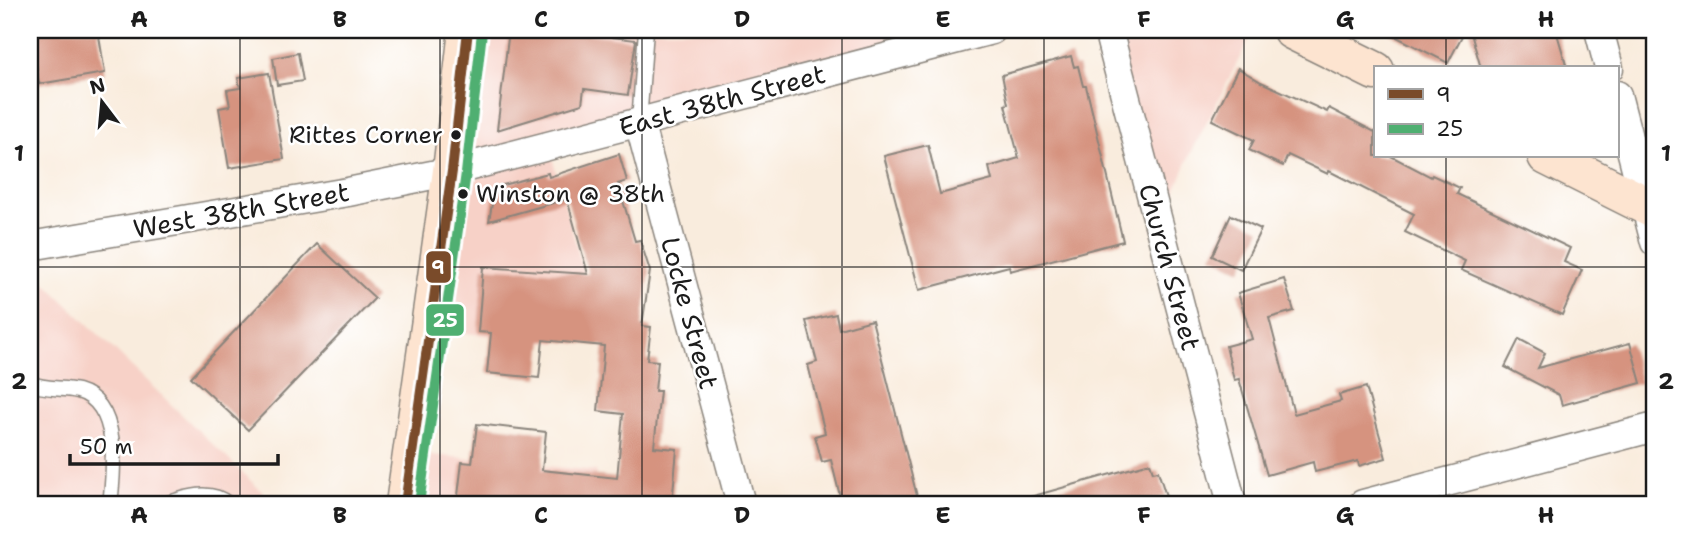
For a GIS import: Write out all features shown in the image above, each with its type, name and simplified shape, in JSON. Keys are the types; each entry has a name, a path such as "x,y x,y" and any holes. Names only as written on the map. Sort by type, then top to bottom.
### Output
{"main road":[{"path":"405,504 452,171 468,30"},
{"path":"1292,30 1374,71"},
{"path":"1551,158 1650,207"}],"street":[{"name":"East 38th Street","path":"452,171 992,30"},
{"name":"Church Street","path":"1108,30 1232,504"},
{"path":"1599,30 1608,66"},
{"path":"1618,98 1650,207 1655,242"},
{"name":"Locke Street","path":"639,122 741,504"},
{"name":"West 38th Street","path":"30,246 348,192 452,171"},
{"path":"1363,504 1655,427"}],"lane":[{"path":"639,122 646,30"},
{"path":"30,383 81,391 95,402 105,418 115,461 110,504"},
{"path":"166,504 191,497 214,495 228,504"}],"shaded area":[{"path":"468,30 992,30 549,146 586,282 562,282 557,343 430,329"},
{"path":"1108,30 1254,30 1190,155 1160,227"},
{"path":"30,268 133,368 275,504 30,504"},
{"path":"412,453 596,471 593,504 405,504"}],"building":[{"path":"31,30 98,30 105,73 39,84"},
{"path":"509,30 557,30 636,40 628,95 584,89 582,104 497,130"},
{"path":"1383,30 1465,30 1448,63"},
{"path":"1470,30 1556,30 1566,66 1480,66"},
{"path":"298,53 303,81 277,85 273,58"},
{"path":"1071,56 1074,67 1078,66 1083,86 1086,86 1123,241 1010,271 1009,266 919,290 884,156 928,145 940,194 992,180 989,167 1019,158 1005,105 1008,104 1002,75"},
{"path":"1238,68 1261,82 1327,112 1329,108 1374,131 1374,158 1395,158 1431,177 1432,175 1460,188 1457,194 1570,248 1564,262 1582,270 1562,315 1461,270 1465,261 1405,232 1414,214 1329,171 1328,174 1288,155 1283,166 1249,150 1254,140 1212,120"},
{"path":"269,73 284,159 229,168 219,108 230,106 227,90 240,88 238,78"},
{"path":"619,154 627,181 618,184 635,241 640,240 650,271 642,326 651,327 647,360 658,361 655,391 660,391 654,447 677,449 672,504 457,504 462,462 472,463 477,424 546,432 542,470 617,478 623,414 598,411 604,346 543,340 539,378 487,373 491,333 478,332 483,267 588,274 567,199 489,221 495,187 548,173 549,177"},
{"path":"1231,215 1261,229 1241,270 1212,256"},
{"path":"317,244 375,298 248,430 191,377"},
{"path":"1284,279 1294,311 1269,318 1294,414 1341,401 1339,395 1366,387 1386,458 1359,466 1358,461 1315,472 1313,462 1267,475 1239,379 1234,380 1226,346 1252,339 1238,293"},
{"path":"836,314 839,329 872,320 919,504 842,504 831,460 822,462 815,436 825,433 808,365 817,362 806,321"},
{"path":"1519,339 1545,353 1538,368 1630,343 1641,383 1562,405 1559,395 1505,367"},
{"path":"1150,463 1153,472 1158,471 1166,496 1139,504 1031,504 1030,497"}],"transit line":[{"name":"9","path":"405,504 452,171 468,30"},
{"name":"25","path":"419,504 466,173 482,32"}],"place":[{"name":"Rittes Corner","path":"456,135"},
{"name":"Winston @ 38th","path":"463,194"}]}
